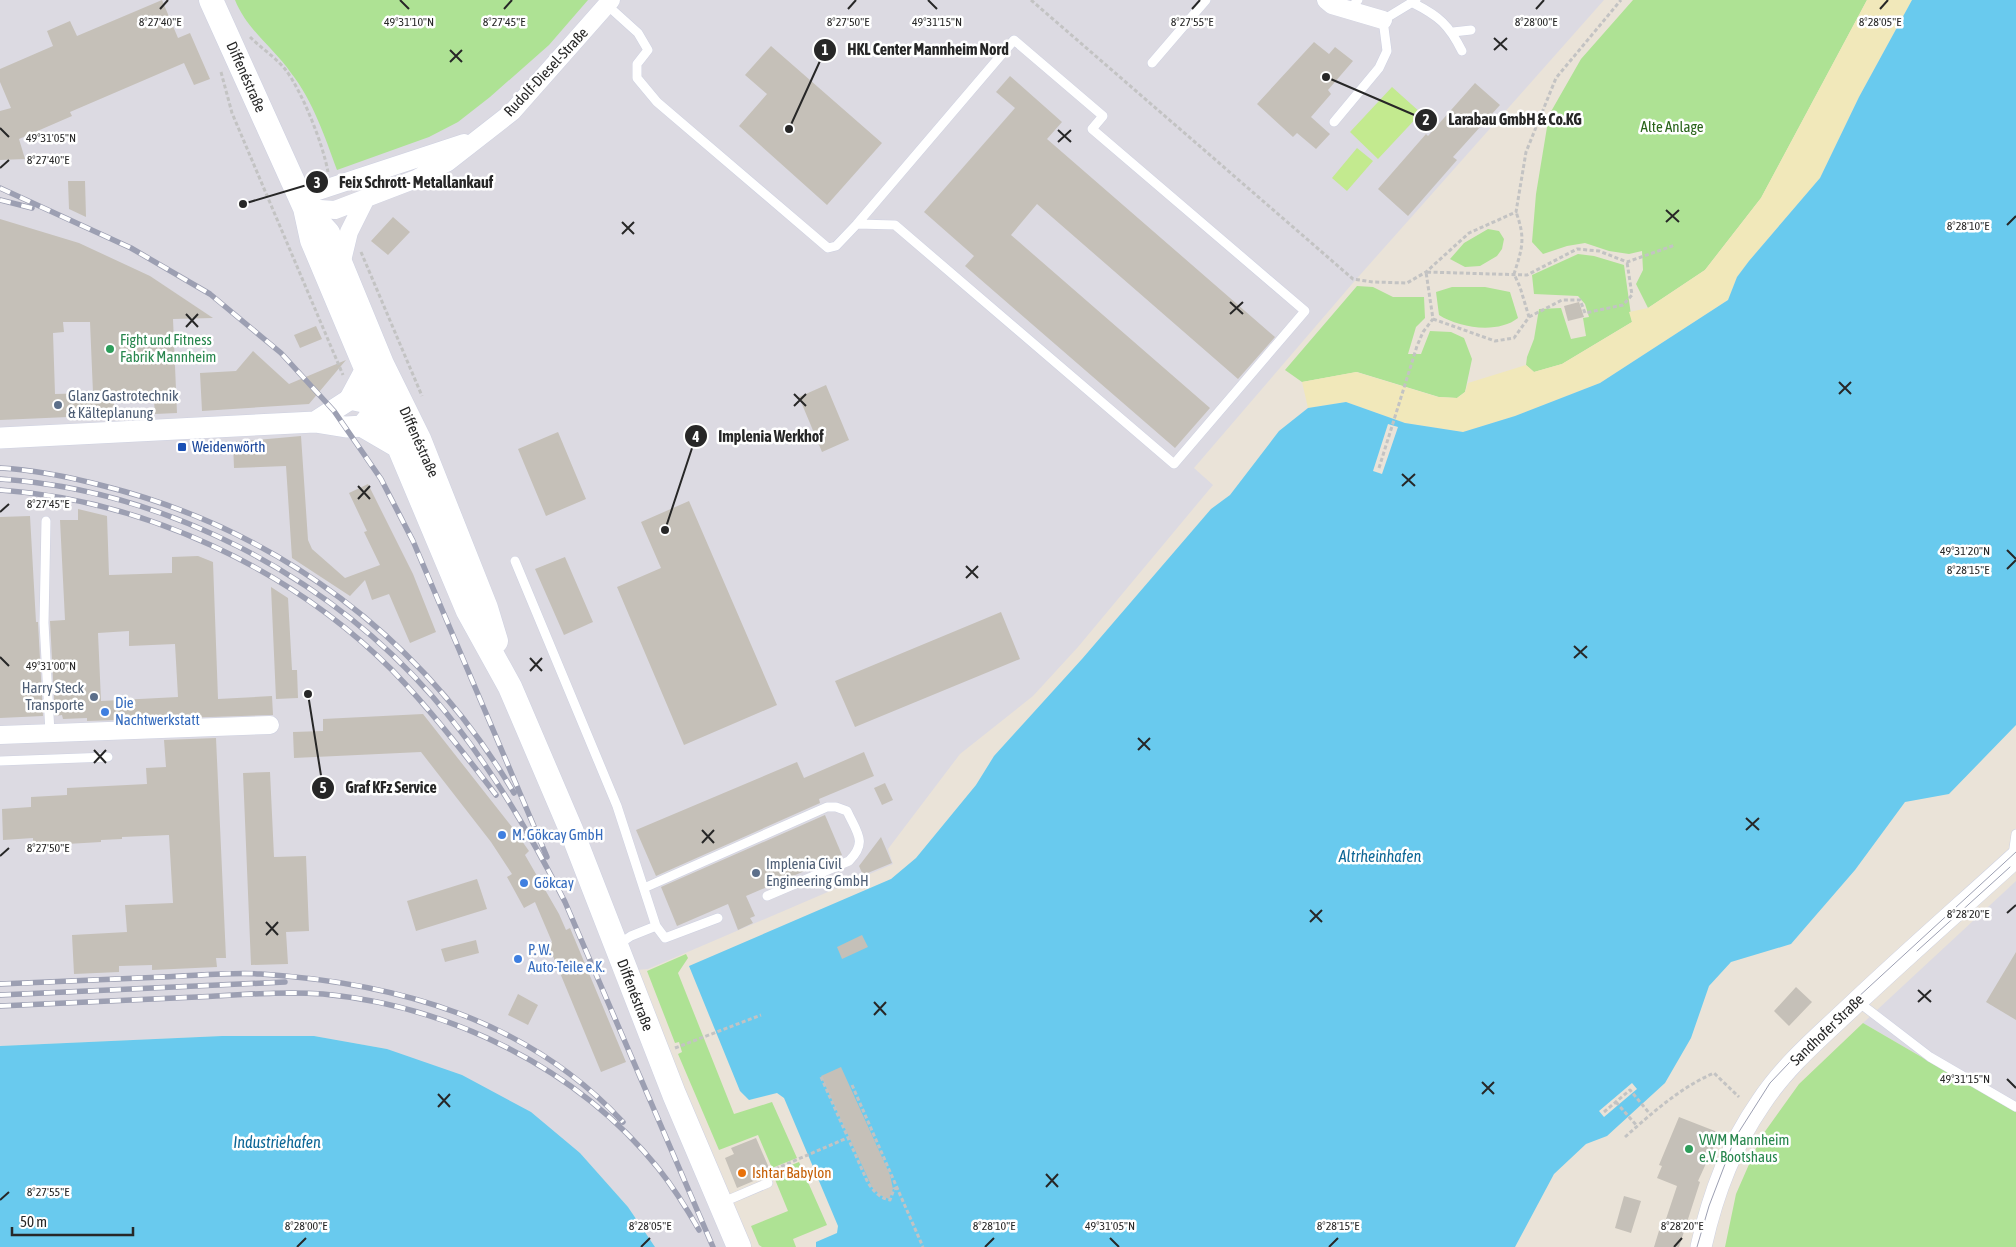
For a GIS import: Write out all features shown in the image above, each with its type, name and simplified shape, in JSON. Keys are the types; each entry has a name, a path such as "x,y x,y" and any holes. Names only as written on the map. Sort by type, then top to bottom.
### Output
{"main road":[{"name":"Diffenéstraße","path":"211,0 303,203 312,240 367,370 388,396"},
{"name":"Diffenéstraße","path":"303,203 328,233 341,264 388,396 400,447 468,610 510,687 572,832 674,1094 739,1247"},
{"path":"352,398 367,370"},
{"path":"352,398 388,396 414,404"},
{"path":"388,396 364,426 400,447"},
{"name":"Diffenéstraße","path":"414,404 419,439 484,600 510,687"}],"street":[{"path":"1326,0 1332,5 1354,5 1383,20"},
{"name":"Rudolf-Diesel-Straße","path":"303,203 335,210 416,179 448,162 512,112 609,2"},
{"name":"Rudolf-Diesel-Straße","path":"303,203 330,187 477,139"},
{"path":"341,264 349,232 365,200"},
{"path":"315,422 352,398"},
{"path":"0,438 315,422 346,427 364,426"},
{"path":"0,735 270,725"},
{"name":"Sandhofer Straße","path":"1700,1247 1728,1164 1752,1115 1788,1067 2016,857"}],"lane":[{"path":"1152,62 1206,0"},
{"path":"609,2 638,33 648,50 637,64 637,78 657,102 828,248 836,246 857,224 1014,40 1103,116 1092,129 1305,312 1174,464 895,225 857,224"},
{"path":"1334,122 1379,68 1387,51 1383,20 1415,2 1432,13 1453,32 1462,51"},
{"path":"1453,32 1472,30"},
{"path":"46,521 44,623 50,732"},
{"path":"514,561 616,806 656,926 665,938 718,918"},
{"path":"0,761 108,757"},
{"path":"644,888 827,807 836,807 848,811 860,841 858,852 849,862 767,896"},
{"path":"2016,834 2013,854 2016,857"},
{"path":"616,946 631,936 656,926"},
{"path":"1857,1002 1930,1057 2016,1107"},
{"path":"721,1203 768,1183"}],"path":[{"path":"1031,0 1353,278 1374,282 1407,282 1426,272 1469,233 1516,212"},
{"path":"1529,317 1514,274 1522,247 1521,226 1516,212 1526,152 1556,78 1621,0"},
{"path":"248,36 284,69 301,97 325,157 330,187"},
{"path":"220,70 232,113 352,398"},
{"path":"1426,272 1528,275 1577,249 1599,251 1627,262 1675,245"},
{"path":"360,249 414,404"},
{"path":"1433,319 1495,341 1514,338 1529,317 1562,300 1580,300 1585,313 1623,305 1632,295 1627,262"},
{"path":"1379,468 1423,332 1433,319 1426,272"},
{"path":"671,1050 761,1015"},
{"path":"1625,1137 1650,1114 1714,1072 1739,1097"},
{"path":"821,1077 868,1183 884,1199 890,1200 894,1190 898,1188"},
{"path":"852,1085 923,1247"},
{"path":"1604,1112 1617,1103 1630,1090 1650,1114"},
{"path":"1617,1103 1637,1126"},
{"path":"768,1183 773,1170 847,1138"}],"shaded area":[{"path":"0,0 1604,0 1352,284 1194,468 1213,485 1078,647 1033,696 960,754 888,849 893,864 648,969 613,972 728,1247 655,1247 628,1207 580,1153 387,1049 314,1036 222,1036 0,1046"},
{"path":"2016,881 2016,1112 1863,1023"}],"green space":[{"path":"235,0 588,0 549,45 490,97 458,122 429,137 337,170 318,120 306,95 284,64 246,20"},
{"name":"Alte Anlage","path":"1633,0 1867,0 1761,198 1705,270 1648,308 1636,284 1643,270 1642,251 1629,254 1609,251 1585,243 1567,246 1543,254 1532,242 1536,194 1549,115 1581,59"},
{"path":"1392,87 1421,113 1378,159 1350,132"},
{"path":"1357,148 1373,161 1347,191 1332,178"},
{"path":"1488,229 1499,231 1504,239 1502,249 1497,256 1480,266 1465,267 1450,259 1464,243"},
{"path":"1578,254 1594,256 1624,265 1632,322 1562,364 1534,372 1526,365 1534,339 1539,309 1561,308 1571,339 1586,336 1583,318 1589,317 1585,304 1578,296 1534,294 1532,275"},
{"path":"1357,286 1373,287 1393,297 1424,297 1425,318 1416,327 1408,354 1421,354 1430,331 1451,332 1464,338 1472,359 1465,392 1457,398 1439,397 1357,372 1302,382 1285,370"},
{"path":"1452,287 1485,287 1510,292 1518,318 1510,323 1489,328 1468,326 1447,320 1439,315 1436,292"},
{"path":"686,954 688,958 678,973 734,1114 772,1102 797,1158 772,1168 758,1135 719,1150 678,1054 682,1052 679,1042 675,1043 647,971"},
{"path":"1863,1023 2016,1112 2016,1247 1725,1247 1736,1194 1761,1137 1799,1084"},
{"path":"799,1162 827,1225 793,1239 796,1247 762,1247 759,1245 751,1226 788,1211 774,1177 776,1171"}],"sand":[{"path":"1867,0 1912,0 1859,97 1820,178 1749,261 1737,277 1728,300 1600,383 1515,416 1463,432 1405,423 1346,402 1308,408 1302,382 1356,372 1438,397 1457,398 1465,392 1468,383 1526,365 1534,372 1562,364 1632,322 1629,312 1648,308 1705,270 1761,198"}],"water":[{"name":"Altrheinhafen","path":"1912,0 2016,0 2016,725 1949,794 1905,802 1855,870 1791,944 1731,962 1709,986 1691,1038 1665,1083 1607,1136 1586,1144 1554,1174 1515,1247 816,1247 816,1242 837,1233 838,1226 784,1098 777,1093 749,1100 740,1091 689,966 891,879 916,858 976,785 994,756 1082,659 1211,509 1230,495 1279,431 1308,408 1346,402 1405,423 1463,432 1515,416 1600,383 1728,300 1737,277 1749,261 1820,178 1859,97"},
{"name":"Industriehafen","path":"222,1036 314,1036 387,1049 462,1075 531,1112 580,1153 628,1207 655,1247 0,1247 0,1046"}],"pier":[{"path":"1388,424 1398,427 1382,474 1373,471"},
{"path":"1632,1083 1637,1089 1604,1117 1599,1111"}],"building":[{"path":"162,0 178,38 190,33 210,79 194,85 184,63 70,112 72,116 19,139 25,159 0,160 0,111 11,108 0,82 0,69 53,46 47,31 70,21 77,36"},
{"path":"1314,42 1329,54 1335,47 1353,61 1328,90 1331,94 1311,117 1330,134 1316,149 1297,133 1293,137 1257,104"},
{"path":"771,46 882,143 827,205 739,126 767,94 745,75"},
{"path":"1010,76 1062,122 1047,139 1275,337 1238,379 1037,204 1011,235 1210,408 1175,448 965,266 974,256 924,212 1015,108 996,92"},
{"path":"1475,83 1500,105 1453,157 1457,160 1408,216 1378,189 1426,134 1428,136"},
{"path":"68,181 85,181 86,217 69,209"},
{"path":"393,217 410,232 388,255 371,241"},
{"path":"0,219 79,243 150,276 213,318 173,319 177,413 155,414 154,401 114,402 114,415 0,420","holes":["63,322 90,322 93,393 55,394 53,333 64,332"]},
{"path":"1579,302 1584,317 1568,321 1564,306"},
{"path":"316,326 322,339 300,348 294,335"},
{"path":"253,351 289,384 346,360 309,404 202,411 200,373 236,371"},
{"path":"826,385 849,440 822,452 799,397"},
{"path":"558,432 586,499 546,516 518,449"},
{"path":"301,436 308,540 312,549 345,578 380,565 364,532 367,531 349,493 368,484 413,574 436,632 410,643 389,594 372,600 365,580 350,596 292,558 286,466 234,468 233,442"},
{"path":"689,501 777,705 684,745 617,587 661,568 641,522"},
{"path":"78,509 107,516 109,575 172,573 172,557 198,556 213,562 218,699 272,696 273,715 87,721 87,718 63,719 62,715 55,716 50,621 65,620 60,520 78,520","holes":["129,631 129,646 175,644 178,697 101,701 98,633"]},
{"path":"30,516 43,716 0,718 0,517"},
{"path":"565,557 593,622 564,635 535,569"},
{"path":"271,587 288,598 292,670 297,670 298,698 276,699"},
{"path":"1001,612 1020,659 855,727 835,681"},
{"path":"423,714 529,851 525,855 559,914 566,930 570,928 626,1062 601,1072 548,944 552,942 535,902 524,908 507,877 512,874 491,842 421,752 294,758 293,732 323,731 323,719"},
{"path":"216,738 226,958 216,958 217,967 152,970 152,965 119,966 119,972 74,974 72,935 127,932 125,905 173,903 169,835 122,837 122,839 101,840 101,842 33,846 33,838 3,840 2,809 31,807 31,797 67,795 67,788 147,784 146,768 166,767 164,740"},
{"path":"864,752 874,776 819,799 820,803 656,876 636,830 797,762 804,778"},
{"path":"270,772 274,857 306,856 309,931 286,932 288,964 251,965 243,773"},
{"path":"885,783 893,800 882,805 874,788"},
{"path":"825,815 842,855 746,896 755,916 750,918 753,923 738,930 728,904 677,926 661,887"},
{"path":"881,837 892,863 863,875 859,866"},
{"path":"477,879 487,909 416,931 407,901"},
{"path":"862,935 868,947 842,959 837,947"},
{"path":"476,940 479,953 445,962 441,949"},
{"path":"2016,952 2016,1020 1986,1002"},
{"path":"1796,987 1812,1002 1789,1026 1774,1011"},
{"path":"518,994 538,1005 528,1025 508,1015"},
{"path":"841,1067 890,1175 893,1189 889,1199 880,1195 872,1187 821,1076"},
{"path":"1679,1117 1720,1133 1698,1181 1700,1182 1679,1247 1654,1247 1662,1221 1665,1222 1677,1186 1657,1178 1662,1166 1659,1165"},
{"path":"756,1138 769,1168 761,1172 763,1177 737,1188 725,1158 734,1154 731,1148"},
{"path":"1624,1196 1641,1201 1631,1233 1615,1228"}],"tram line":[{"path":"1697,1247 1709,1206 1735,1138 1770,1083 1807,1044 2016,852"},
{"path":"1917,951 2010,867"}],"railway":[{"path":"0,188 131,248 210,294 281,353 334,411 381,479 413,541 547,857"},
{"path":"0,200 32,208"},
{"path":"0,468 39,472 78,480 168,506 229,531 287,562 340,598 390,640 436,686 477,737 514,793"},
{"path":"0,479 61,486 121,500 180,520 237,546 291,577 342,612 389,652 432,696 470,744 505,795 565,902 713,1247"},
{"path":"0,490 54,496 108,508 160,524 212,546 261,571 308,600 352,633 392,670 433,715 496,795"},
{"path":"0,984 261,974 361,986 410,998 457,1013 502,1032 545,1057 585,1086 623,1122"},
{"path":"0,995 285,982"},
{"path":"0,1006 292,993 323,994 371,1001 418,1012 463,1028 508,1048 550,1072 589,1100 626,1132 658,1168 680,1198 699,1230"}],"place":[{"name":"Larabau GmbH & Co.KG","path":"1326,77"},
{"name":"HKL Center Mannheim Nord","path":"789,129"},
{"name":"Feix Schrott- Metallankauf","path":"243,204"},
{"name":"Fight und Fitness Fabrik Mannheim","path":"110,349"},
{"name":"Glanz Gastrotechnik & Kälteplanung","path":"58,405"},
{"name":"Weidenwörth","path":"182,447"},
{"name":"Implenia Werkhof","path":"665,530"},
{"name":"Graf KFz Service","path":"308,694"},
{"name":"Harry Steck Transporte","path":"94,697"},
{"name":"Die Nachtwerkstatt","path":"105,712"},
{"name":"M. Gökcay GmbH","path":"502,835"},
{"name":"Implenia Civil Engineering GmbH","path":"756,873"},
{"name":"Gökcay","path":"524,883"},
{"name":"P. W. Auto-Teile e.K.","path":"518,959"},
{"name":"VWM Mannheim e.V. Bootshaus","path":"1689,1149"},
{"name":"Ishtar Babylon","path":"742,1173"}]}
